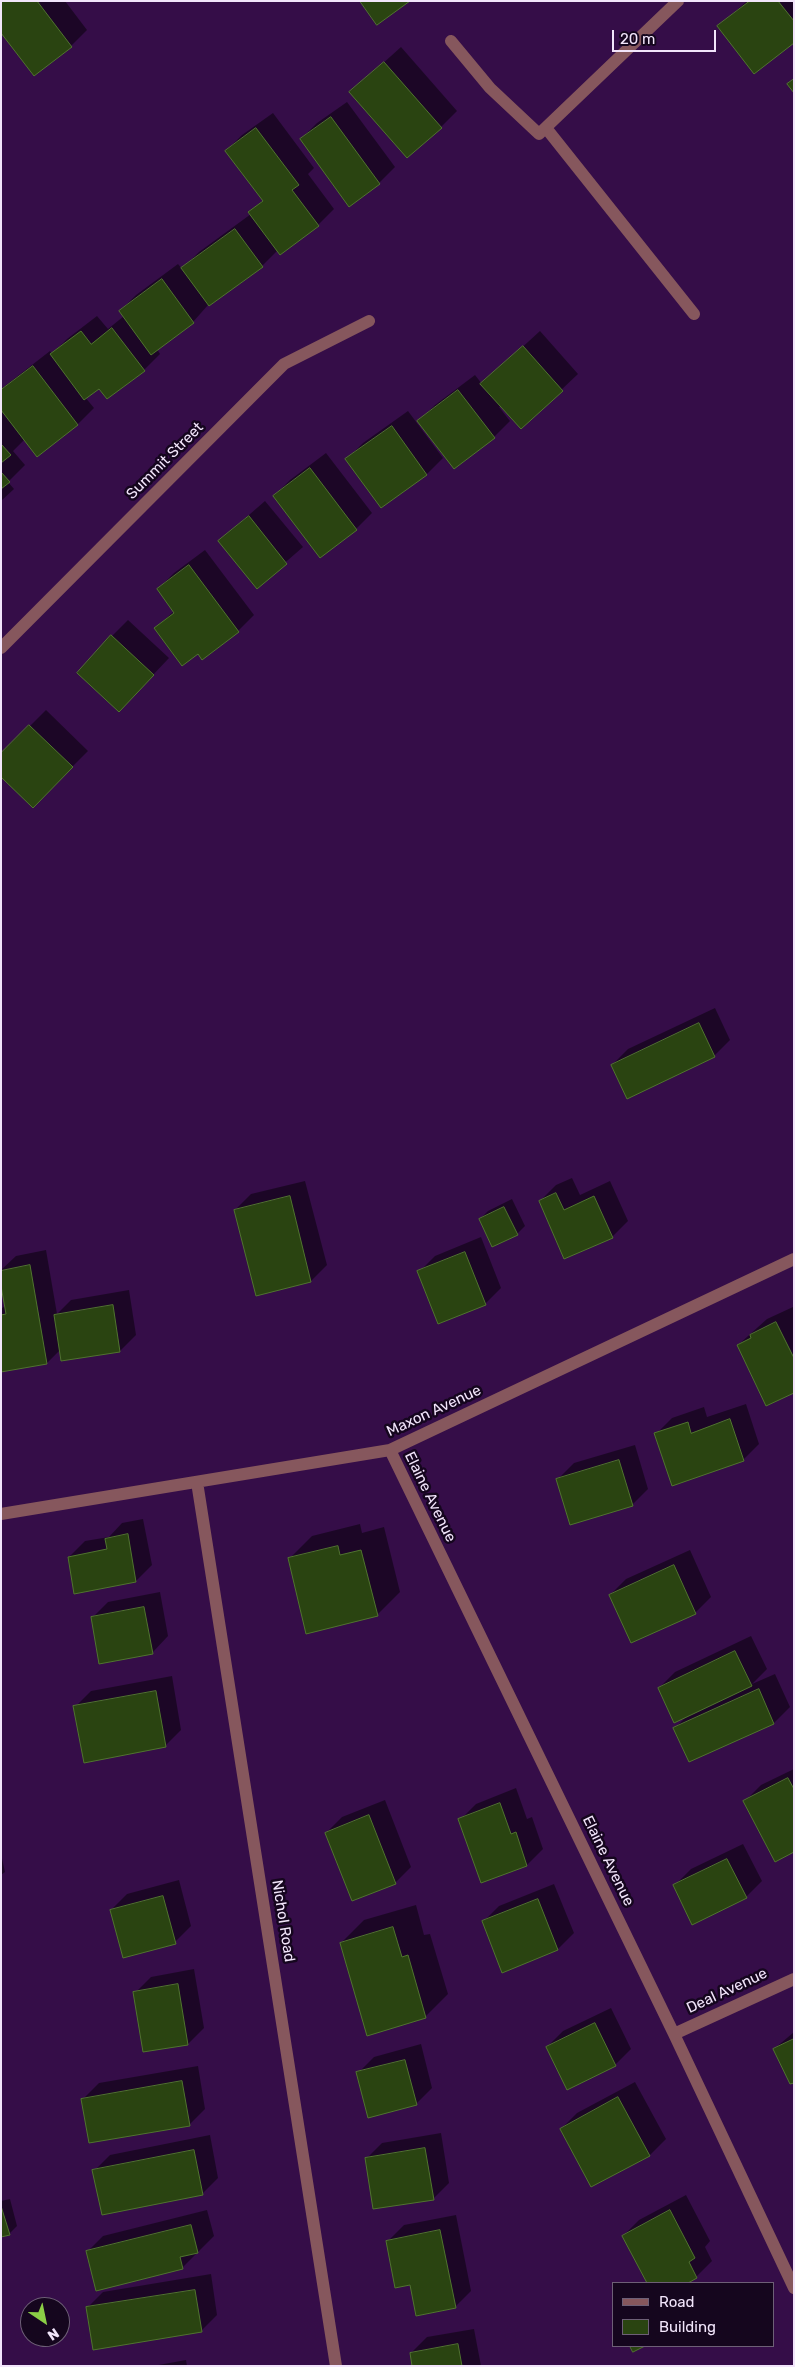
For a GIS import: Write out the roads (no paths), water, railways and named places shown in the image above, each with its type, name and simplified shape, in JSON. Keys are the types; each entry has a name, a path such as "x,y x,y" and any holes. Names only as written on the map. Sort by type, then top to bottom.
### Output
{"street":[{"path":"451,41 490,88 539,134 678,1"},
{"path":"546,128 694,314"},
{"name":"Summit Street","path":"1,648 284,364 369,321"},
{"name":"Maxon Avenue","path":"1,1514 390,1450 794,1259"},
{"name":"Elaine Avenue","path":"390,1450 674,2034 794,2288"},
{"name":"Nichol Road","path":"197,1482 336,2366"},
{"name":"Deal Avenue","path":"674,2034 794,1979"}]}
